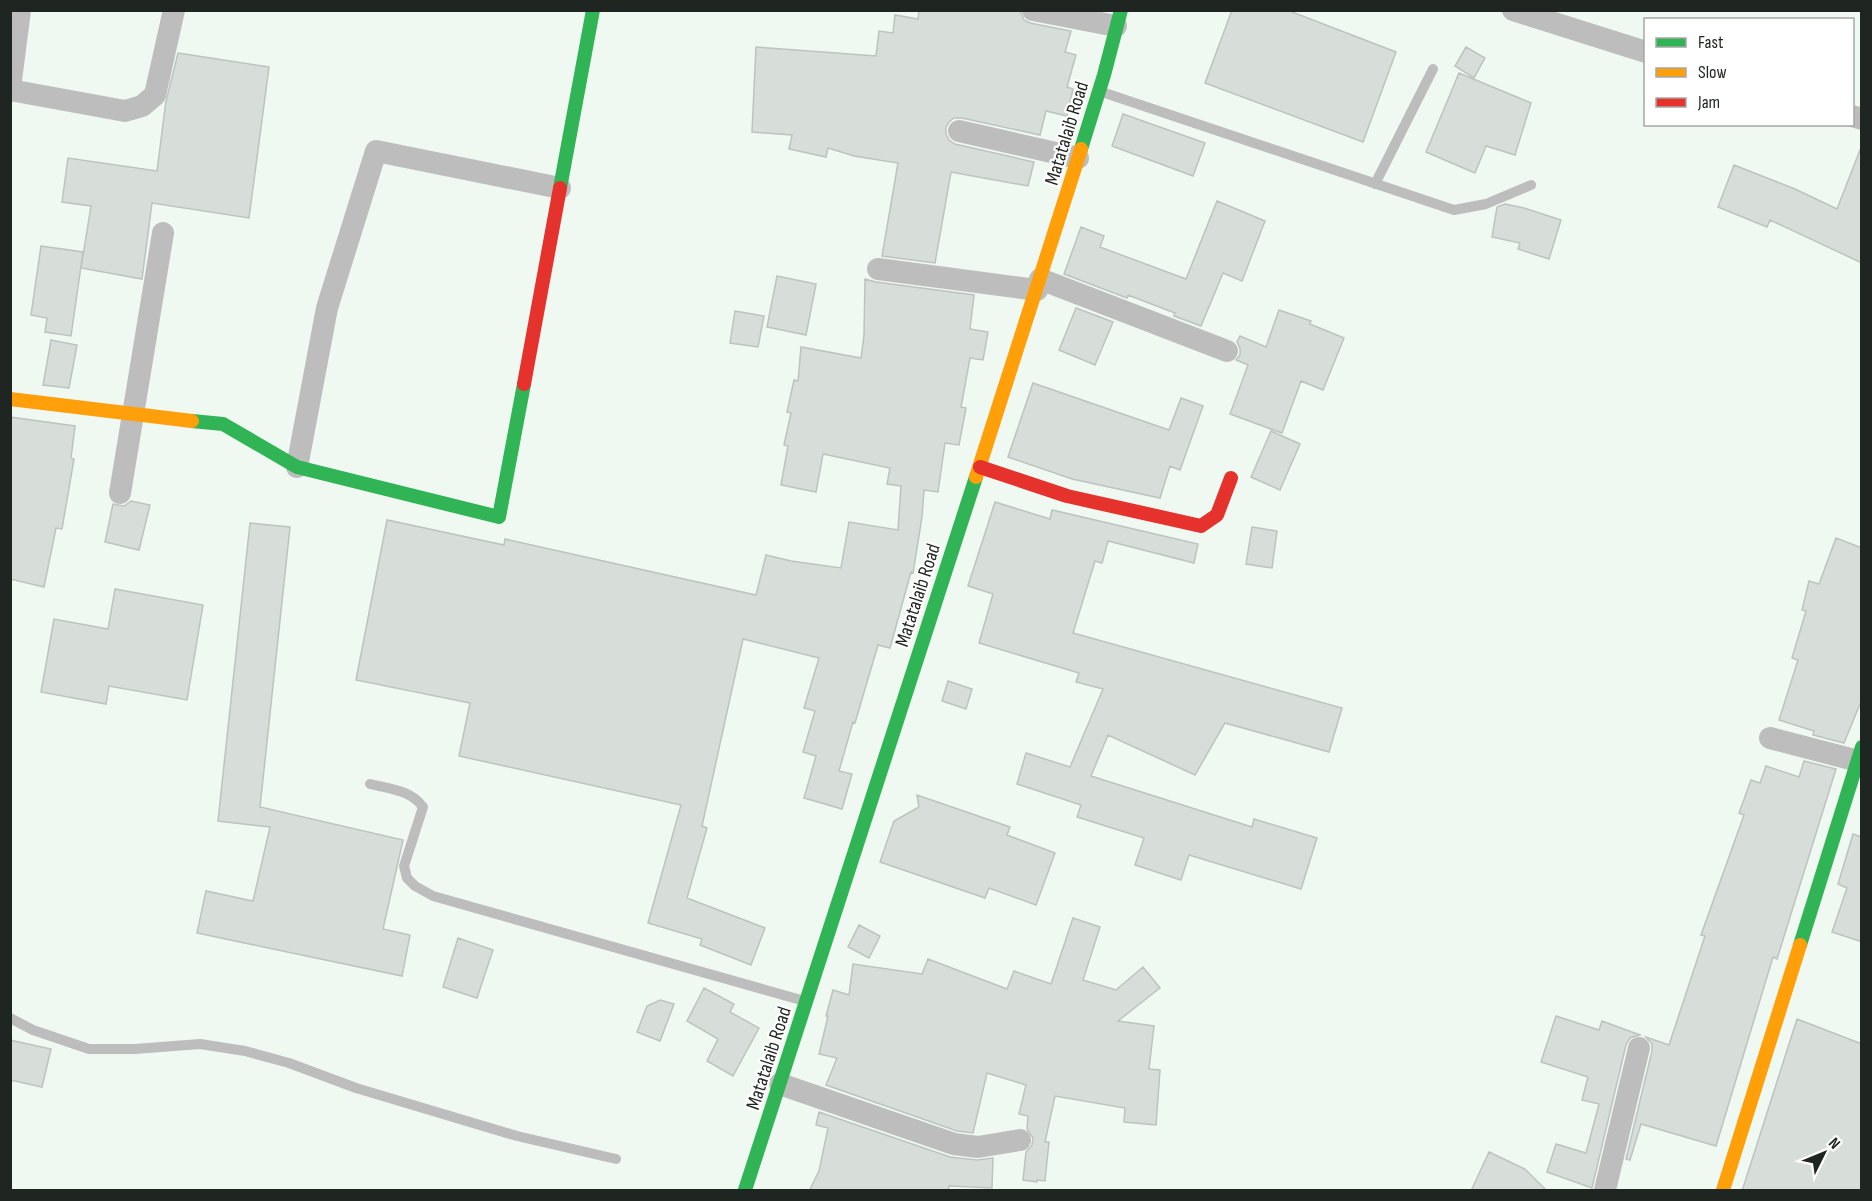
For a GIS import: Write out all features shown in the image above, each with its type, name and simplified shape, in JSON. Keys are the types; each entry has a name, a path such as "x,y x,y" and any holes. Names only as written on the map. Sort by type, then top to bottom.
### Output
{"street":[{"path":"21,10 10,89 125,111 142,106 155,95 174,10"},
{"path":"10,399 223,424 297,466 499,517 593,10"},
{"path":"1033,10 1119,18"},
{"path":"1514,10 1567,19 1644,51"},
{"name":"Matatalaib Road","path":"745,1191 892,731 1039,285 1119,18"},
{"path":"959,131 1078,158"},
{"path":"297,466 327,308 376,151 560,188"},
{"path":"120,493 163,233"},
{"path":"878,269 1039,285 1227,351"},
{"path":"980,467 1067,495 1201,526 1218,514 1231,478"},
{"path":"1723,1191 1860,757 1770,738"},
{"path":"1605,1191 1639,1048"},
{"path":"780,1084 954,1144 978,1148 1020,1140"}],"lane":[{"path":"1375,183 1433,69"},
{"path":"1099,91 1454,210 1486,204 1531,185"},
{"path":"370,784 405,792 416,798 423,807 404,866 407,878 415,886 433,896 807,1002"},
{"path":"10,1018 33,1030 89,1049 135,1049 200,1044 245,1051 356,1088 517,1136 616,1159"}],"building":[{"path":"919,10 1020,10 1024,20 1030,23 1071,31 1065,52 1076,55 1067,87 1073,89 1067,116 1046,111 1040,135 962,118 954,118 949,122 946,134 955,144 1034,162 1028,186 951,172 935,263 882,256 898,163 854,156 828,148 826,157 789,149 792,135 752,132 756,47 876,56 879,31 893,33 895,15 918,19"},
{"path":"1232,10 1287,10 1396,52 1363,142 1205,83"},
{"path":"1466,47 1485,58 1474,78 1455,66"},
{"path":"178,53 269,67 249,218 152,203 142,279 81,268 91,206 62,202 68,158 157,171 166,101"},
{"path":"1459,73 1531,103 1515,155 1486,146 1475,173 1426,152"},
{"path":"1123,114 1205,143 1193,176 1112,146"},
{"path":"1860,150 1862,150 1862,263 1770,220 1767,227 1718,207 1734,165 1795,189 1837,209"},
{"path":"1217,201 1265,221 1242,281 1223,273 1201,326 1174,316 1175,313 1128,295 1127,298 1064,274 1081,227 1104,236 1100,247 1186,279"},
{"path":"1505,204 1561,220 1549,259 1518,249 1520,243 1492,237 1497,207"},
{"path":"41,246 83,252 71,336 45,332 47,318 31,315"},
{"path":"777,276 816,284 806,335 767,327"},
{"path":"865,279 974,295 970,329 988,332 983,360 970,358 961,407 966,408 959,445 945,443 938,492 924,490 913,573 911,572 890,648 878,645 839,771 852,774 842,809 804,798 816,756 803,752 815,711 804,708 819,658 743,639 702,826 707,828 687,898 765,928 751,965 700,945 702,939 648,923 681,805 459,756 470,703 356,680 387,520 504,545 505,539 756,595 766,555 841,568 849,522 898,530 901,486 887,484 890,468 823,454 816,492 781,485 788,446 784,445 791,413 787,412 794,380 798,381 801,347 861,358 864,335"},
{"path":"1076,308 1113,322 1095,365 1059,350"},
{"path":"1279,310 1311,321 1310,324 1344,338 1323,390 1301,381 1282,433 1230,414 1248,365 1236,360 1240,355 1237,342 1240,336 1266,347"},
{"path":"735,311 764,316 758,347 730,343"},
{"path":"51,340 77,345 69,388 43,385"},
{"path":"1033,383 1169,430 1181,398 1203,406 1180,470 1170,466 1160,498 1072,479 1008,457"},
{"path":"10,417 75,426 71,458 74,459 62,529 56,528 44,587 10,579"},
{"path":"1271,431 1300,444 1280,490 1251,477"},
{"path":"131,501 150,505 139,550 105,542 113,504 124,506"},
{"path":"995,502 1050,519 1052,510 1198,544 1194,563 1108,541 1102,563 1095,561 1073,633 1342,708 1329,752 1225,723 1195,775 1108,735 1091,776 1252,827 1254,819 1317,838 1301,889 1189,855 1181,880 1135,865 1144,838 1077,817 1081,805 1017,784 1026,753 1070,767 1103,689 1076,682 1079,673 979,643 993,594 968,586"},
{"path":"250,523 290,527 260,807 403,840 383,929 410,935 402,976 197,933 206,891 253,901 270,827 218,821"},
{"path":"1252,527 1277,531 1272,568 1246,564"},
{"path":"1836,538 1862,548 1862,699 1844,743 1813,735 1814,731 1779,720 1798,660 1792,658 1806,611 1802,610 1809,581 1819,584"},
{"path":"115,589 203,605 187,700 109,686 106,704 41,692 54,619 108,629"},
{"path":"948,681 972,689 966,709 942,701"},
{"path":"1804,761 1836,769 1777,959 1773,957 1716,1146 1641,1124 1630,1160 1626,1159 1652,1051 1652,1044 1646,1037 1669,1045 1705,936 1701,935 1744,815 1739,813 1751,780 1760,783 1766,766 1799,777"},
{"path":"917,795 1010,827 1007,835 1055,853 1036,905 989,888 985,898 880,862 894,821 919,807"},
{"path":"1853,834 1862,837 1862,942 1832,932 1847,888 1838,884"},
{"path":"1073,918 1100,927 1083,980 1116,990 1143,967 1160,988 1118,1021 1154,1026 1149,1069 1160,1070 1156,1125 1124,1122 1125,1108 1055,1096 1045,1142 1049,1142 1045,1181 1037,1180 1037,1182 1023,1180 1026,1152 1032,1145 1033,1138 1027,1129 1028,1116 1019,1114 1026,1085 987,1073 973,1133 957,1131 826,1085 837,1058 819,1054 828,1016 826,1016 833,990 849,995 853,964 922,974 928,959 1007,989 1014,971 1051,984"},
{"path":"859,925 880,936 869,958 848,947"},
{"path":"458,938 493,950 477,998 443,987"},
{"path":"704,988 734,1004 730,1012 759,1028 733,1076 707,1061 718,1039 687,1021"},
{"path":"660,1000 674,1004 660,1041 637,1032 647,1006"},
{"path":"1556,1016 1599,1030 1602,1021 1640,1035 1630,1038 1626,1045 1592,1188 1547,1172 1556,1144 1586,1153 1599,1104 1582,1100 1588,1077 1541,1062"},
{"path":"1797,1019 1862,1044 1862,1191 1742,1191"},
{"path":"10,1040 51,1049 42,1087 10,1080"},
{"path":"819,1112 950,1157 977,1160 993,1158 992,1188 949,1186 948,1191 809,1191 819,1171 828,1128 816,1125"},
{"path":"1489,1152 1525,1169 1547,1191 1471,1191"}],"traffic: fast":[{"path":"560,188 593,10"},
{"path":"1081,149 1121,10"},
{"path":"192,421 223,424 297,467 499,517 524,384"},
{"path":"745,1190 976,477"},
{"path":"1800,945 1862,747"}],"traffic: slow":[{"path":"976,477 1081,149"},
{"path":"10,399 192,421"},
{"path":"1723,1190 1800,945"}],"traffic: jam":[{"path":"524,384 560,188"},
{"path":"980,467 1067,496 1201,526 1217,515 1231,478"}]}
